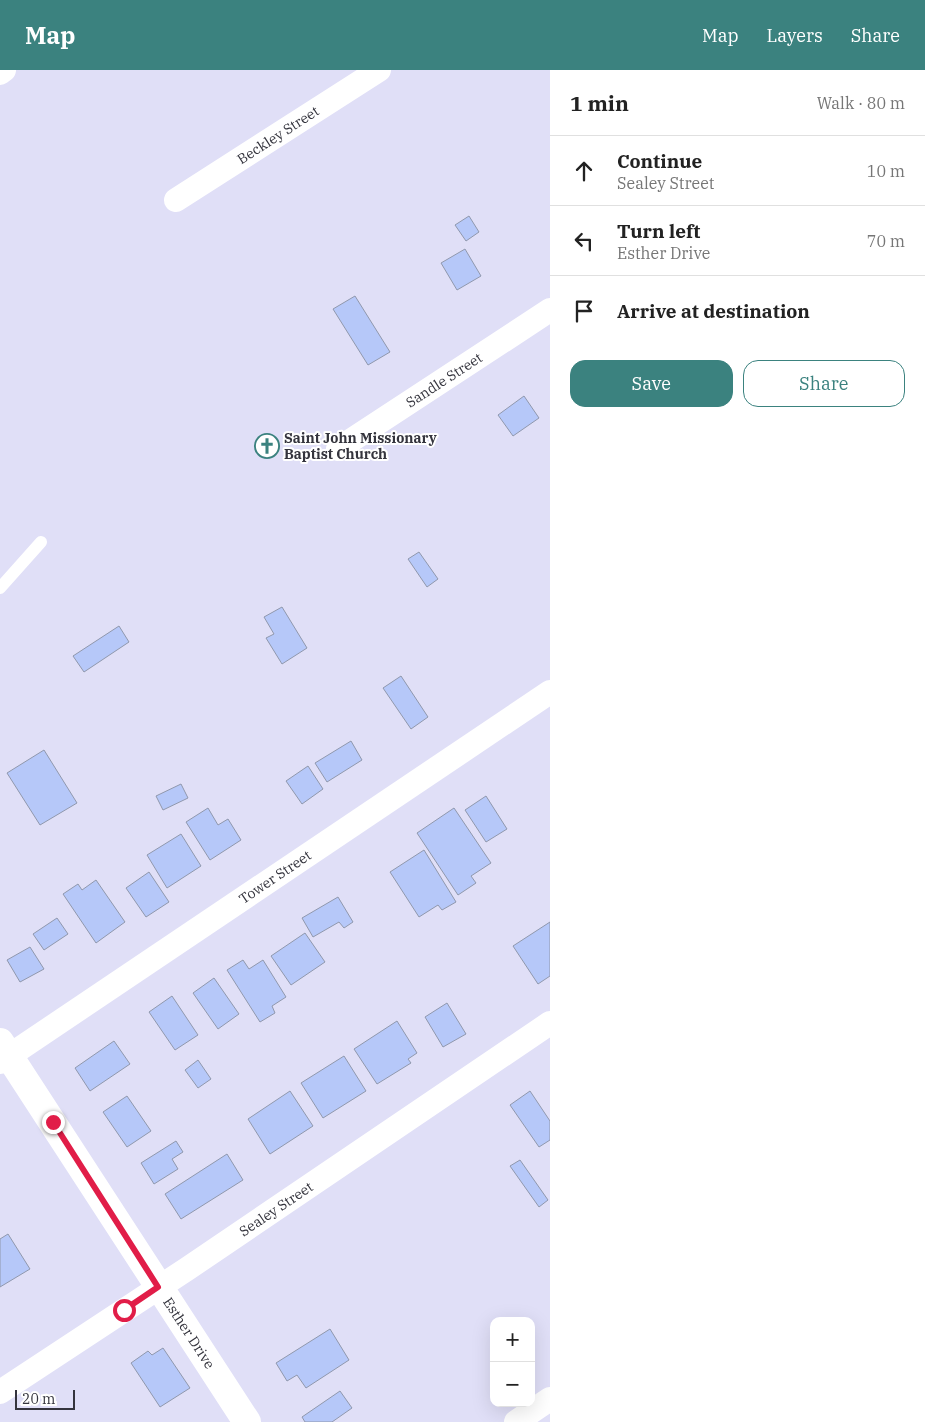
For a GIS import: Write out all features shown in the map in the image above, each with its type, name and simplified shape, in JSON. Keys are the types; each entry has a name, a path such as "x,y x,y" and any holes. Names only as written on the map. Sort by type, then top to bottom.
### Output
{"street":[{"path":"0,73 4,70"},
{"name":"Beckley Street","path":"176,200 379,70"},
{"name":"Sandle Street","path":"338,449 550,310"},
{"name":"Tower Street","path":"3,1053 550,692"},
{"name":"Sealey Street","path":"0,1392 187,1269 550,1023"},
{"name":"Esther Drive","path":"3,1053 86,1172 158,1287 247,1422"},
{"path":"516,1422 550,1399"}],"lane":[{"path":"0,588 41,542"}],"building":[{"path":"469,216 479,232 466,241 455,225"},
{"path":"465,249 481,276 457,290 441,263"},
{"path":"355,296 390,352 368,365 333,309"},
{"path":"524,396 539,418 513,436 498,415"},
{"path":"419,552 438,579 427,587 408,559"},
{"path":"282,607 307,648 282,664 266,638 274,634 264,617"},
{"path":"119,626 129,642 84,672 73,656"},
{"path":"401,676 428,717 411,729 383,688"},
{"path":"351,741 362,760 327,782 315,763"},
{"path":"44,750 77,803 40,825 7,773"},
{"path":"308,766 323,789 302,804 286,781"},
{"path":"181,784 188,798 163,810 156,796"},
{"path":"486,796 507,829 486,842 465,810"},
{"path":"208,808 218,825 228,819 241,840 210,860 186,822"},
{"path":"454,808 491,863 471,876 476,883 458,895 417,833"},
{"path":"181,834 201,866 167,888 147,855"},
{"path":"424,850 456,902 442,910 438,905 419,917 390,872"},
{"path":"149,872 169,902 146,917 126,888"},
{"path":"96,880 125,922 96,943 63,894 78,884 82,890"},
{"path":"338,897 353,922 344,928 339,922 313,937 302,918"},
{"path":"57,918 68,934 44,950 33,934"},
{"path":"550,922 550,976 538,984 513,946"},
{"path":"305,933 325,962 291,985 271,956"},
{"path":"30,947 44,969 20,982 7,960"},
{"path":"243,960 249,969 263,960 286,997 272,1006 275,1013 260,1022 227,970"},
{"path":"214,978 239,1014 218,1029 193,993"},
{"path":"172,996 198,1035 175,1050 149,1012"},
{"path":"447,1003 466,1034 443,1047 425,1017"},
{"path":"397,1021 417,1053 408,1059 411,1063 377,1084 354,1049"},
{"path":"114,1041 130,1064 90,1091 75,1068"},
{"path":"344,1056 366,1091 323,1118 301,1083"},
{"path":"198,1060 211,1079 198,1088 185,1070"},
{"path":"290,1091 313,1126 270,1154 248,1119"},
{"path":"530,1091 550,1121 550,1140 539,1147 510,1105"},
{"path":"127,1096 151,1131 127,1147 103,1112"},
{"path":"176,1141 183,1152 172,1159 178,1169 154,1184 141,1163"},
{"path":"227,1154 243,1180 181,1219 165,1194"},
{"path":"520,1160 548,1200 539,1207 510,1166"},
{"path":"8,1234 30,1269 0,1287 0,1239"},
{"path":"330,1329 349,1360 306,1388 297,1375 287,1381 276,1363"},
{"path":"163,1348 190,1388 160,1407 131,1363 148,1351 152,1355"},
{"path":"340,1391 352,1408 332,1422 305,1422 302,1417"}],"place":[{"name":"Saint John Missionary Baptist Church","path":"267,446"}],"route":[{"path":"53,1122 158,1287 124,1310"}]}
